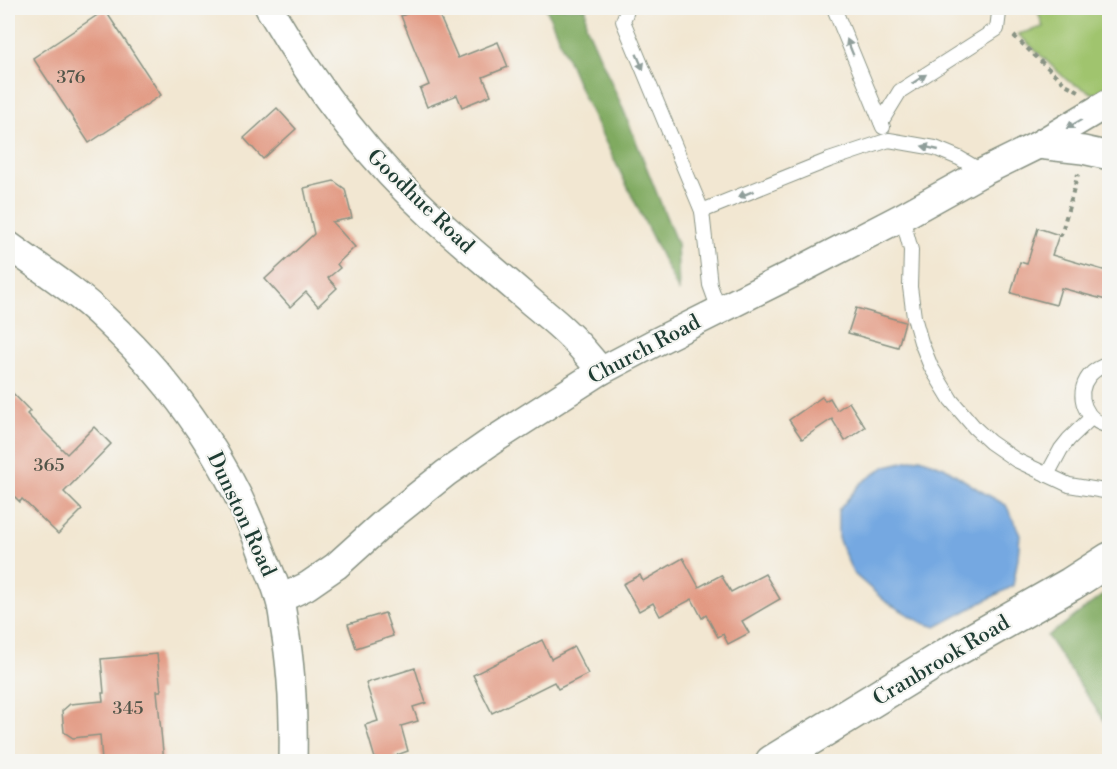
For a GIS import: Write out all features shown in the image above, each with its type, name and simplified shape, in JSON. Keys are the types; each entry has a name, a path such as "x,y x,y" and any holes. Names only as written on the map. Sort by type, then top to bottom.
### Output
{"street":[{"name":"Goodhue Road","path":"269,8 315,83 349,128 405,191 567,332 601,371"},
{"name":"Church Road","path":"280,599 336,566 387,520 446,473 601,371 902,217 982,172 1038,145 1110,102"},
{"path":"1038,145 1083,150 1110,156"},
{"name":"Dunston Road","path":"8,245 104,318 159,374 190,413 236,489 259,541 280,599 289,653 293,702 292,762"},
{"name":"Cranbrook Road","path":"772,762 948,654 1071,584 1110,559"}],"lane":[{"path":"627,8 623,21 702,212 710,285 719,310"},
{"path":"834,8 889,140"},
{"path":"881,122 900,91 997,29 999,14 996,8"},
{"path":"702,212 829,160 889,140 935,148 959,158 982,172"},
{"path":"902,217 911,250 910,287 914,317 931,368 951,400 990,442 1016,460 1069,485 1110,492"},
{"path":"1110,364 1099,367 1088,376 1083,388 1082,401 1091,418 1110,426"},
{"path":"1047,475 1061,449 1091,418"}],"path":[{"path":"1015,36 1065,84 1084,93"},
{"path":"1059,235 1061,235 1079,170"}],"green space":[{"path":"546,8 586,8 586,25 624,111 677,244 679,292 583,96"},
{"path":"1037,8 1109,8 1109,86 1096,95 1068,81 1018,34 1043,27"},
{"path":"1109,590 1109,728 1047,636"}],"water":[{"path":"920,458 944,467 1006,505 1020,534 1013,586 936,627 923,623 886,602 853,573 838,538 838,511 860,484 886,466"}],"building":[{"path":"421,8 436,8 458,58 498,42 508,67 483,77 491,95 462,107 457,95 427,107 420,89 429,85 401,16"},
{"path":"105,10 161,95 89,143 33,58"},
{"path":"277,108 296,129 263,159 244,138"},
{"path":"334,181 345,189 352,218 332,222 355,247 337,264 340,268 328,278 337,288 318,306 306,292 290,307 265,279 314,234 304,188"},
{"path":"1038,228 1059,235 1052,255 1110,272 1110,301 1061,288 1056,305 1011,293 1020,262 1027,264"},
{"path":"856,308 905,322 898,347 848,333"},
{"path":"8,388 30,411 27,414 67,454 94,427 111,444 64,492 82,510 58,534 22,499 20,502 8,490"},
{"path":"822,397 825,401 830,398 837,410 849,402 865,427 845,441 832,419 802,439 789,420"},
{"path":"683,558 699,587 721,575 731,592 765,574 780,599 742,621 749,633 728,644 723,634 718,637 706,615 702,618 692,599 660,616 653,603 639,611 623,584 640,575 643,581"},
{"path":"385,613 393,636 356,648 348,624"},
{"path":"542,640 551,659 574,647 588,674 558,689 554,682 492,713 473,675"},
{"path":"157,654 161,691 157,691 164,762 102,762 100,735 73,738 64,732 62,711 70,704 103,701 101,659"},
{"path":"415,668 426,703 413,707 418,721 401,726 408,751 394,756 396,762 376,762 365,725 378,721 366,683"}]}
